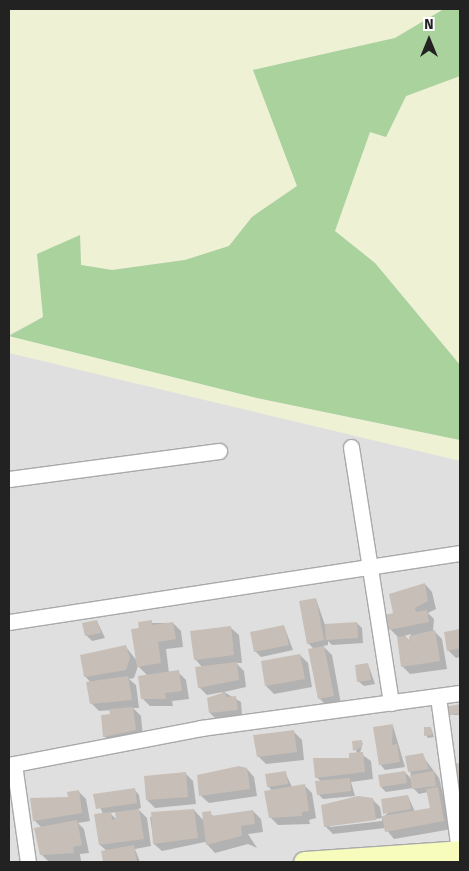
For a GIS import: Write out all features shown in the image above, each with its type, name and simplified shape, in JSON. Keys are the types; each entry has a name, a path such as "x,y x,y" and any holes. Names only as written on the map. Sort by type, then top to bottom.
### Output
{"street":[{"path":"351,447 391,704"},
{"path":"9,479 219,451"},
{"path":"9,622 370,565 460,553"},
{"path":"28,862 11,765 201,728 391,704 460,693"},
{"path":"304,862 460,851 457,803 438,696"}],"shaded area":[{"path":"9,9 460,9 460,862 9,862"}],"green space":[{"path":"9,9 444,9 395,38 254,70 297,186 252,217 229,246 185,260 112,270 81,265 80,235 43,317 9,335"},
{"path":"444,9 460,9 460,76 406,96 386,137 370,132 335,231 375,263 460,365 460,440 257,398 9,336 43,317 37,254 80,235 81,265 112,270 185,260 229,246 252,217 297,186 253,70 395,38"},
{"path":"460,76 460,365 375,263 334,231 370,132 386,137 406,96"},
{"path":"9,336 257,398 460,440 460,461 9,353"}],"building":[{"path":"425,583 428,601 415,608 416,612 427,610 429,622 388,630 385,615 393,613 389,594"},
{"path":"316,598 324,640 307,644 299,601"},
{"path":"97,620 101,633 85,636 82,623"},
{"path":"152,620 152,625 173,622 176,639 158,642 161,663 137,667 131,629 139,628 138,622"},
{"path":"357,622 358,638 326,640 325,624"},
{"path":"284,625 289,645 254,652 250,632"},
{"path":"231,626 234,655 194,660 190,631"},
{"path":"460,629 460,648 447,651 444,632"},
{"path":"435,630 440,661 401,667 397,637 406,636 410,642 409,636"},
{"path":"126,645 130,658 126,670 84,677 80,655"},
{"path":"324,646 334,696 318,699 308,649"},
{"path":"300,654 305,679 265,686 261,661"},
{"path":"237,662 239,680 198,688 195,667"},
{"path":"368,663 371,680 357,682 355,665"},
{"path":"179,670 182,691 165,693 166,699 141,699 138,676"},
{"path":"128,676 132,700 90,704 86,682"},
{"path":"225,692 226,697 236,696 238,710 209,713 207,698"},
{"path":"460,704 460,713 447,716 445,707"},
{"path":"133,707 136,730 103,737 101,715 110,714 109,709"},
{"path":"393,724 392,745 397,744 400,762 379,765 373,727"},
{"path":"424,727 431,727 432,735 424,736"},
{"path":"294,730 297,752 257,757 253,735"},
{"path":"362,740 362,747 353,751 352,741"},
{"path":"363,752 365,772 315,778 313,758 349,758 349,753"},
{"path":"423,753 429,769 408,772 405,756"},
{"path":"460,763 460,782 454,783 453,764"},
{"path":"239,766 247,768 250,789 199,796 197,775"},
{"path":"286,771 288,784 267,787 265,774"},
{"path":"405,771 407,783 380,787 378,775"},
{"path":"434,771 436,786 412,789 410,775"},
{"path":"186,772 188,797 146,800 144,776"},
{"path":"350,778 351,791 317,795 315,781"},
{"path":"305,784 309,811 302,812 302,816 269,818 264,791"},
{"path":"438,787 444,821 385,832 382,816 430,808 426,789"},
{"path":"135,788 137,803 96,809 93,794"},
{"path":"79,790 82,813 33,821 30,798 68,797 67,792"},
{"path":"408,795 411,809 383,814 381,799"},
{"path":"358,796 373,798 376,820 324,827 321,805"},
{"path":"139,809 144,839 99,845 94,814 111,812 112,820 116,819 115,812"},
{"path":"194,809 198,838 153,844 151,812"},
{"path":"253,810 255,824 241,826 242,836 206,845 202,812 211,811 211,816"},
{"path":"77,820 82,845 73,847 74,853 40,855 34,828"},
{"path":"134,845 137,862 103,862 101,851"}]}
